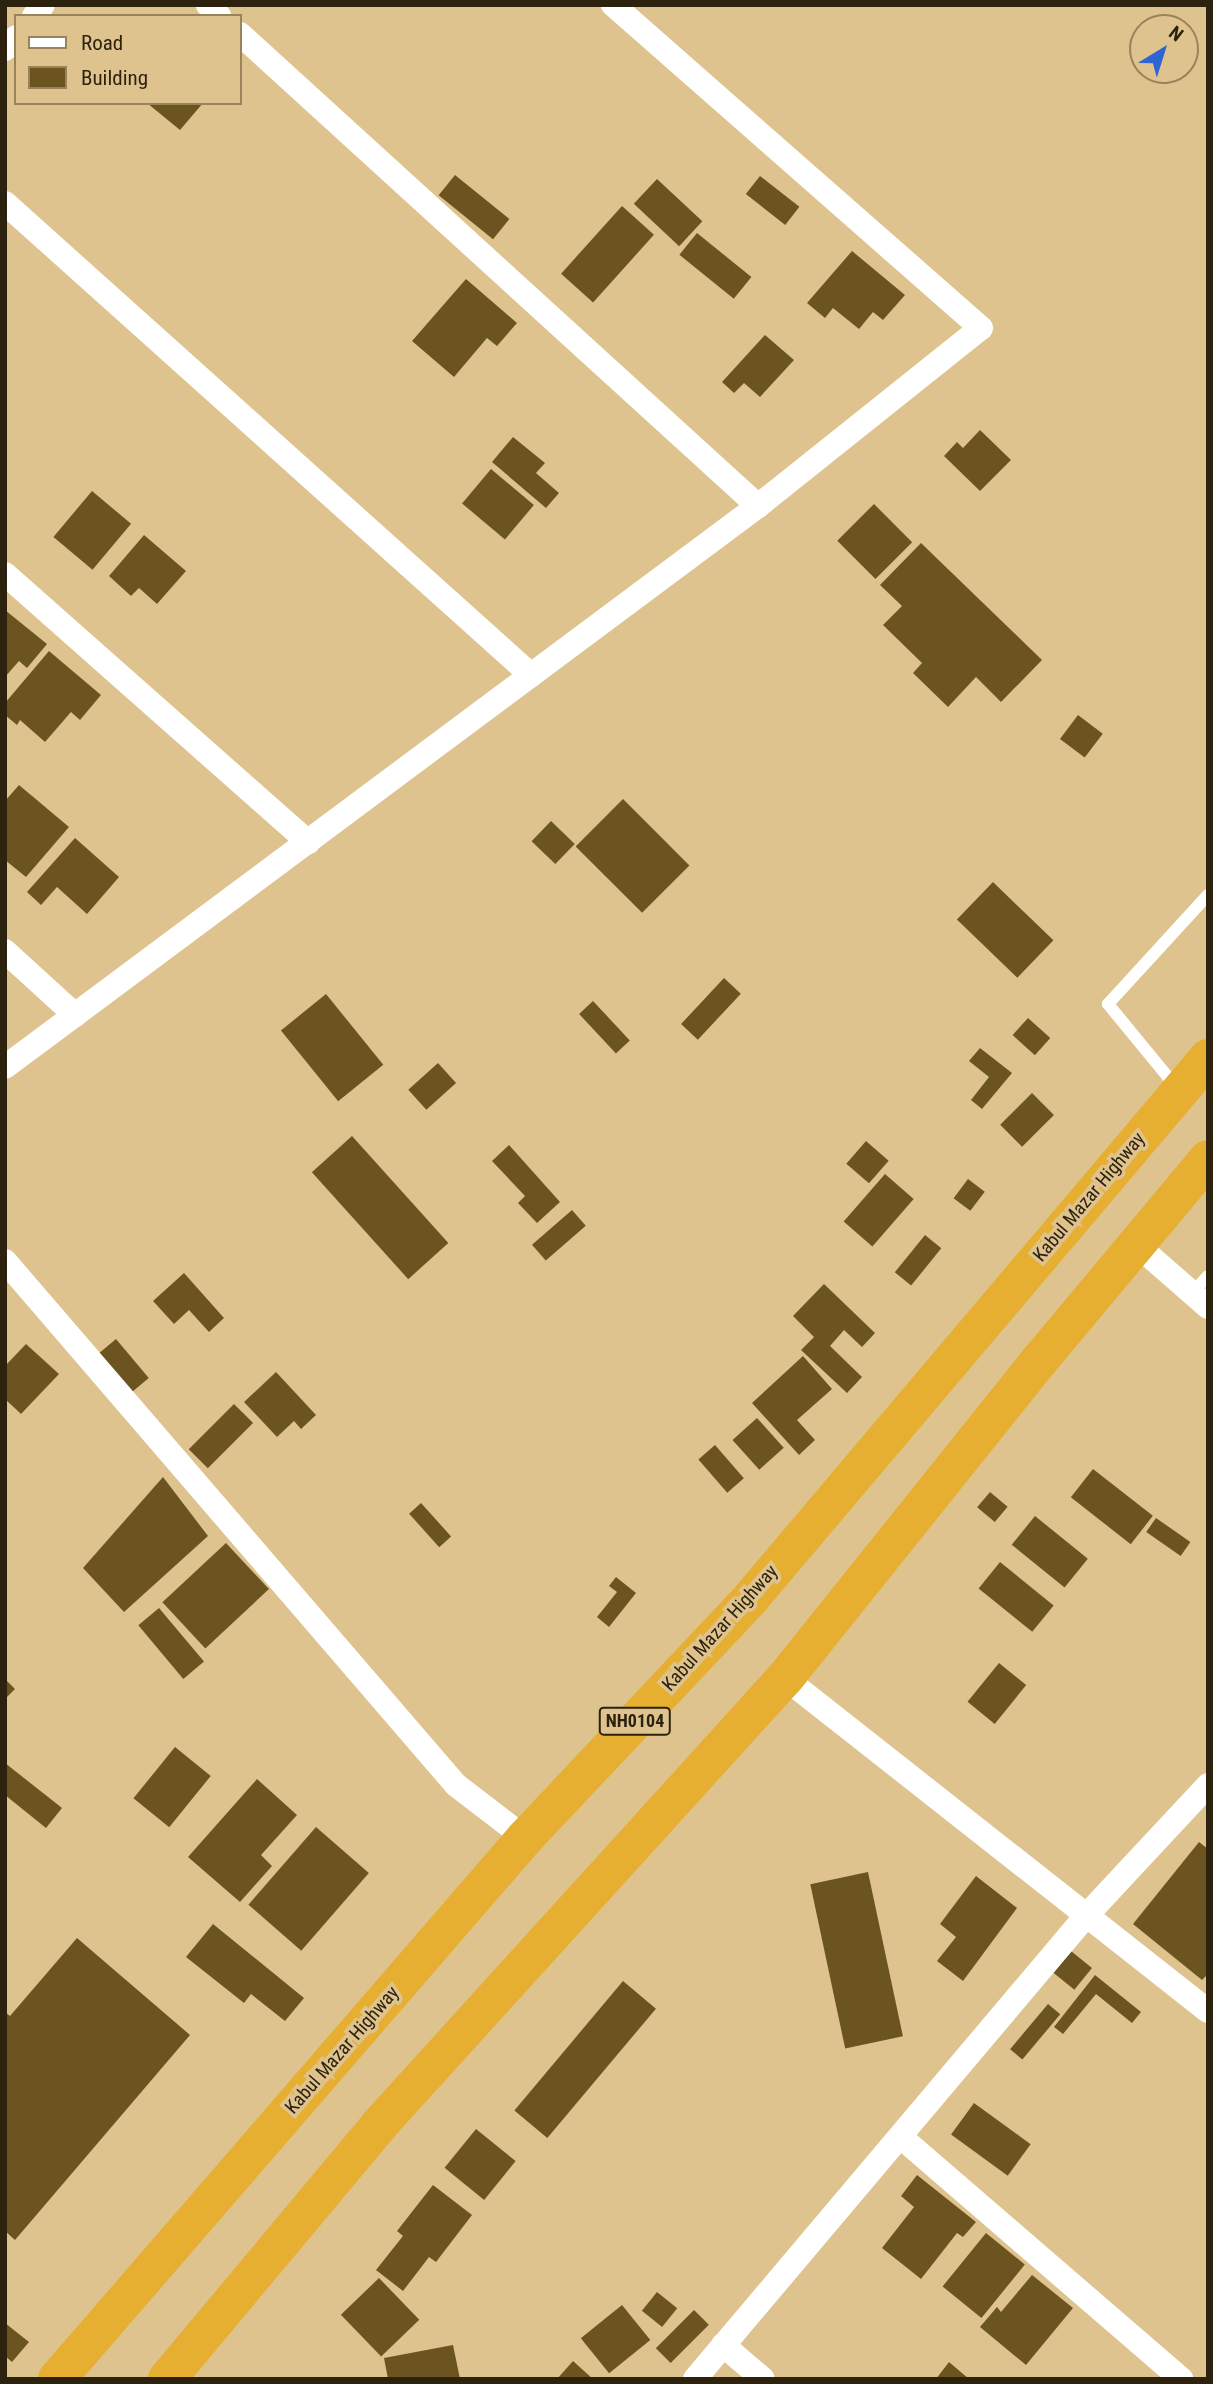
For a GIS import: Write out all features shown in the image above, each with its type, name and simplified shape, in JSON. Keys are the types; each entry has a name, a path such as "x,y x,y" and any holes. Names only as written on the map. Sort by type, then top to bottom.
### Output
{"highway":[{"name":"Kabul Mazar Highway","path":"57,2379 525,1838 750,1598 1208,1058"},
{"path":"167,2379 380,2124 785,1678 1136,1244 1208,1160"}],"street":[{"path":"5,1067 758,506 981,328 613,5"},
{"path":"242,36 758,506"},
{"path":"5,203 531,675"},
{"path":"5,574 308,842"},
{"path":"5,951 75,1015"},
{"path":"1136,1244 1202,1292"},
{"path":"5,1261 456,1785 525,1838"},
{"path":"785,1678 1085,1917 1208,2011"},
{"path":"695,2379 902,2138 1085,1917 1208,1785"},
{"path":"902,2138 1181,2379"},
{"path":"723,2345 763,2379"}],"lane":[{"path":"1180,1091 1108,1004 1208,895"}],"building":[{"path":"149,105 201,105 180,130"},
{"path":"455,175 509,219 493,239 439,195"},
{"path":"760,176 799,207 785,225 746,194"},
{"path":"657,179 702,221 679,246 634,204"},
{"path":"622,206 654,235 593,302 561,274"},
{"path":"697,233 751,277 734,299 679,255"},
{"path":"852,251 905,295 883,320 873,312 859,329 833,308 825,318 807,303"},
{"path":"466,279 517,323 497,346 487,338 454,377 412,341"},
{"path":"765,335 794,360 760,397 744,383 734,393 722,382"},
{"path":"980,430 1011,460 980,491 944,456 957,442 963,448"},
{"path":"513,437 545,463 536,473 559,493 546,508 492,462"},
{"path":"491,469 534,505 505,539 462,503"},
{"path":"92,491 131,524 93,570 53,537"},
{"path":"874,504 912,542 875,579 837,541"},
{"path":"144,535 186,571 157,604 139,588 131,596 109,576"},
{"path":"921,543 1042,660 1001,702 976,677 948,707 913,673 922,663 883,625 902,606 880,585"},
{"path":"5,610 47,644 27,668 19,661 5,677"},
{"path":"49,651 101,695 80,720 71,712 45,742 20,720 17,725 5,715 5,703"},
{"path":"1078,715 1103,734 1085,758 1060,739"},
{"path":"19,785 69,827 26,877 5,860 5,801"},
{"path":"623,799 689,865 642,913 576,846"},
{"path":"551,821 575,844 555,864 532,841"},
{"path":"75,838 119,877 87,914 57,887 41,905 27,892"},
{"path":"993,882 1053,940 1017,978 957,919"},
{"path":"724,978 741,994 698,1040 681,1024"},
{"path":"326,994 383,1065 338,1101 281,1031"},
{"path":"593,1001 630,1040 616,1053 579,1014"},
{"path":"1028,1018 1050,1038 1035,1055 1013,1035"},
{"path":"980,1048 1012,1073 982,1109 971,1100 989,1077 969,1061"},
{"path":"438,1063 456,1083 426,1110 408,1090"},
{"path":"1032,1093 1054,1115 1022,1147 1000,1125"},
{"path":"352,1136 448,1243 408,1279 312,1172"},
{"path":"866,1141 889,1161 869,1183 846,1164"},
{"path":"509,1145 560,1202 537,1223 518,1203 525,1196 492,1161"},
{"path":"885,1174 914,1199 872,1246 844,1222"},
{"path":"968,1179 985,1192 970,1211 954,1198"},
{"path":"572,1210 586,1226 546,1261 532,1245"},
{"path":"925,1235 941,1248 911,1286 895,1272"},
{"path":"184,1273 224,1318 209,1332 189,1310 174,1324 153,1301"},
{"path":"824,1284 875,1333 862,1347 844,1330 830,1346 862,1377 847,1393 801,1350 814,1337 793,1316"},
{"path":"116,1339 149,1378 131,1393 98,1354"},
{"path":"26,1344 59,1374 21,1414 5,1399 5,1366"},
{"path":"803,1356 832,1389 797,1420 815,1440 799,1455 752,1403"},
{"path":"276,1372 316,1415 301,1429 294,1421 277,1437 244,1402"},
{"path":"234,1404 253,1423 208,1468 189,1449"},
{"path":"757,1418 784,1448 759,1470 732,1440"},
{"path":"715,1445 744,1478 727,1493 698,1459"},
{"path":"1093,1469 1153,1516 1131,1544 1071,1497"},
{"path":"163,1477 208,1536 124,1612 83,1568"},
{"path":"990,1492 1008,1507 995,1522 977,1507"},
{"path":"421,1503 451,1536 439,1547 409,1514"},
{"path":"1035,1516 1088,1559 1065,1588 1012,1545"},
{"path":"1156,1518 1190,1542 1181,1556 1146,1532"},
{"path":"226,1543 269,1589 205,1648 162,1602"},
{"path":"1000,1562 1054,1605 1032,1632 979,1588"},
{"path":"616,1577 636,1593 609,1627 597,1617 617,1592 609,1586"},
{"path":"159,1608 204,1662 183,1679 138,1625"},
{"path":"999,1663 1026,1685 995,1724 968,1702"},
{"path":"5,1679 15,1689 5,1699"},
{"path":"175,1747 211,1776 169,1827 133,1798"},
{"path":"5,1763 62,1808 46,1828 5,1795"},
{"path":"257,1779 297,1815 261,1855 272,1866 240,1902 188,1857"},
{"path":"316,1827 369,1873 301,1951 248,1905"},
{"path":"1199,1842 1208,1849 1208,1974 1202,1980 1133,1924"},
{"path":"868,1872 903,2036 845,2049 810,1884"},
{"path":"976,1876 1017,1908 963,1981 937,1961 956,1937 940,1924"},
{"path":"213,1924 304,1998 285,2021 251,1994 244,2003 186,1957"},
{"path":"77,1938 190,2035 15,2240 5,2231 5,2012 10,2016"},
{"path":"1071,1951 1092,1968 1074,1990 1053,1973"},
{"path":"1095,1975 1141,2012 1132,2023 1096,1994 1063,2034 1054,2027"},
{"path":"623,1981 656,2009 547,2138 514,2110"},
{"path":"1048,2004 1060,2014 1022,2059 1010,2049"},
{"path":"974,2103 1031,2144 1008,2176 951,2135"},
{"path":"476,2129 516,2161 484,2200 445,2168"},
{"path":"917,2175 976,2222 963,2237 957,2233 921,2279 882,2248 914,2207 901,2196"},
{"path":"433,2185 472,2215 436,2262 429,2257 403,2291 376,2270 403,2236 397,2231"},
{"path":"986,2233 1025,2264 981,2318 943,2287"},
{"path":"1032,2275 1073,2308 1026,2365 980,2327 997,2307 1001,2312"},
{"path":"379,2278 419,2320 381,2357 341,2315"},
{"path":"657,2292 677,2308 662,2327 642,2311"},
{"path":"622,2305 650,2340 609,2373 581,2338"},
{"path":"694,2310 709,2325 671,2363 656,2348"},
{"path":"5,2323 29,2342 12,2362 5,2356"},
{"path":"453,2345 460,2379 388,2379 384,2358"},
{"path":"573,2361 593,2379 557,2379"},
{"path":"949,2362 969,2379 936,2379"}]}
